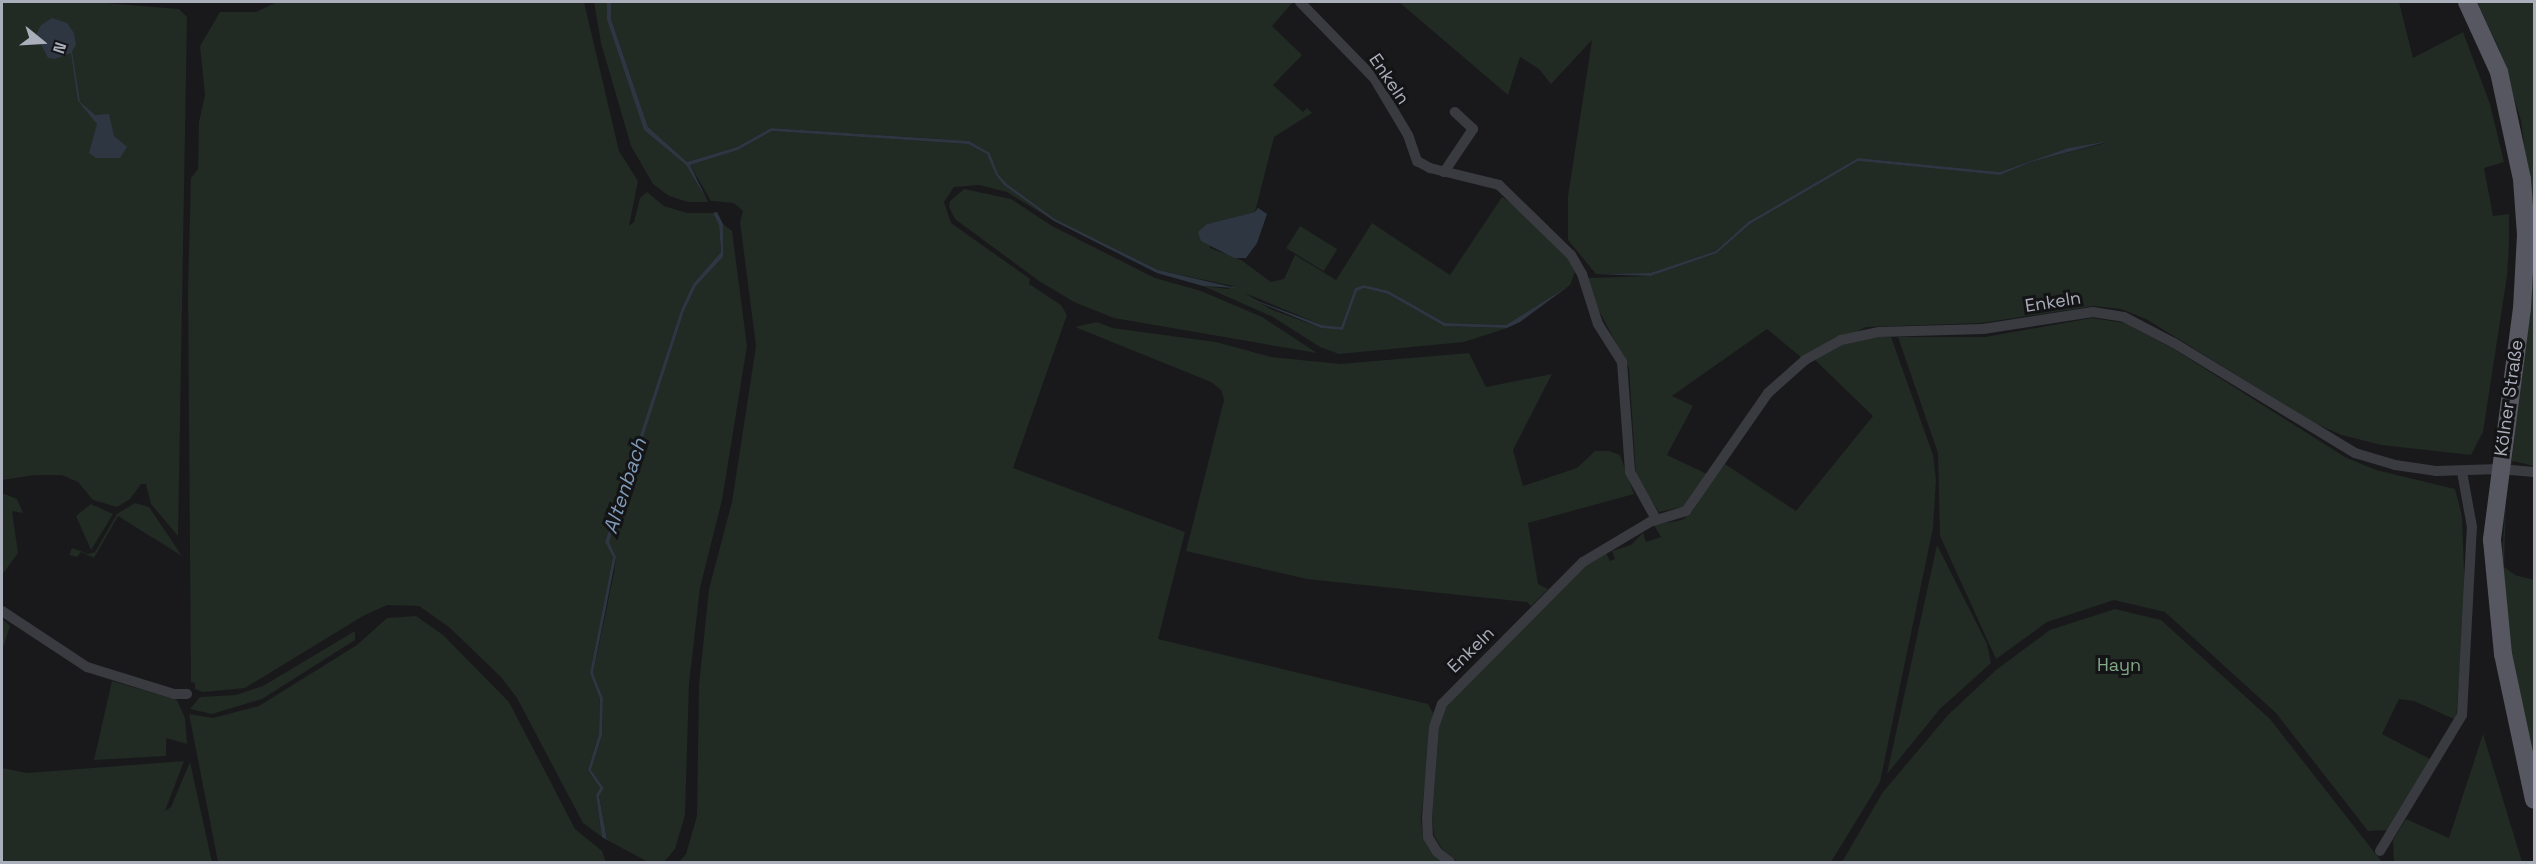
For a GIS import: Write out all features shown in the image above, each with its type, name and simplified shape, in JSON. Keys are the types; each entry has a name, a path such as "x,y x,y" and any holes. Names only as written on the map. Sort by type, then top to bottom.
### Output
{"main road":[{"name":"Kölner Straße","path":"2467,2 2499,72 2520,169 2526,235 2522,308 2499,469 2492,540 2495,592 2506,672 2535,800"}],"street":[{"name":"Enkeln","path":"1300,2 1374,78 1408,135 1415,159 1444,172 1499,185 1551,232 1575,261 1595,317 1624,369 1630,472 1656,519"},
{"path":"1444,172 1473,129 1455,112"},
{"name":"Enkeln","path":"1450,862 1437,852 1428,837 1427,818 1434,727 1442,704 1583,561 1656,519 1679,516 1693,505 1739,431 1768,393 1805,360 1829,345 1865,333 1983,329 2093,312 2124,317 2148,328 2355,453 2402,466 2462,472 2499,469 2535,472"},
{"path":"2380,851 2462,715 2472,527 2462,472"},
{"path":"2,611 87,667 174,694 187,694"}],"green space":[{"path":"2,2 93,2 179,9 187,17 178,536 151,504 146,484 141,484 130,499 117,507 93,500 78,482 62,475 35,475 2,480"},
{"path":"277,2 584,2 619,151 638,181 629,226 634,222 640,198 647,192 664,206 687,213 713,213 719,225 721,252 693,284 681,310 605,542 613,557 590,673 600,699 599,734 588,770 600,788 596,795 602,837 583,823 517,698 501,677 449,627 419,606 387,605 363,616 245,688 203,692 195,689 195,683 191,682 188,289 191,178 198,169 199,122 205,95 200,46 220,12 256,12"},
{"path":"594,2 607,2 607,20 644,130 686,165 708,202 688,202 669,196 653,184 631,146 601,43"},
{"path":"611,2 1293,2 1272,26 1302,55 1273,85 1303,112 1307,108 1312,113 1274,137 1255,212 1207,224 1210,248 1241,260 1271,282 1284,279 1295,255 1336,280 1372,223 1450,275 1502,197 1520,209 1568,259 1575,272 1570,285 1506,325 1445,323 1389,291 1364,285 1355,288 1341,327 1322,325 1245,293 1270,309 1321,328 1343,330 1357,291 1364,288 1388,294 1444,326 1507,328 1464,342 1339,354 1320,347 1273,317 1203,286 1228,289 1233,286 1158,270 1055,219 1007,184 998,174 990,153 969,141 771,128 737,147 687,162 648,127 611,19"},
{"path":"1399,2 2399,2 2413,58 2463,32 2490,104 2504,162 2484,168 2493,216 2509,214 2509,244 2507,276 2483,432 2471,455 2381,445 2342,435 2316,424 2146,319 2121,309 2094,306 1982,323 1866,327 1802,358 1767,329 1672,396 1693,406 1667,455 1707,474 1686,506 1659,512 1636,476 1629,368 1595,303 1588,278 1651,276 1717,253 1750,224 1858,161 2000,175 2031,162 2109,142 2068,148 2000,172 1858,158 1748,222 1716,251 1650,273 1596,274 1568,240 1568,196 1592,40 1551,84 1539,69 1520,57 1508,95"},
{"path":"2477,2 2534,2 2534,221 2521,121 2499,49"},
{"path":"772,131 968,144 987,154 1005,186 1054,221 1007,192 979,185 954,187 944,202 951,223 1030,279 1029,284 1061,305 1067,315 1013,468 1185,532 1158,639 1428,704 1433,713 1421,818 1423,838 1442,862 679,862 686,854 697,816 699,685 709,589 732,502 756,346 740,222 743,211 734,203 711,201 690,165 738,150"},
{"path":"964,189 1011,199 1052,226 1155,278 1201,291 1262,317 1317,353 1114,318 1074,302 1039,281 955,219 949,207 950,201"},
{"path":"723,224 732,231 747,346 722,500 700,588 689,684 685,815 675,849 664,862 648,862 607,840 599,796 604,788 591,770 602,735 603,698 593,673 616,557 608,542 684,311 696,286 723,257"},
{"path":"1300,226 1337,249 1324,271 1286,248"},
{"path":"2534,266 2534,466 2513,461 2511,466"},
{"path":"2092,318 2125,323 2172,348 2345,457 2376,470 2455,489 2462,516 2465,597 2456,720 2414,701 2399,699 2382,734 2432,760 2389,830 2368,831 2276,713 2165,612 2114,600 2047,622 1996,659 1940,536 1938,453 1898,337 1985,337"},
{"path":"1097,322 1112,328 1216,342 1271,357 1340,364 1469,353 1486,387 1552,374 1513,450 1523,486 1577,468 1595,451 1609,451 1620,455 1634,494 1528,523 1538,584 1548,589 1531,606 1527,602 1307,579 1186,551 1224,400 1221,390 1211,382 1075,327"},
{"path":"1868,337 1891,337 1933,455 1936,480 1933,528 1880,782 1831,862 1458,862 1441,848 1434,835 1432,818 1439,728 1444,710 1455,696 1586,565 1606,553 1610,561 1615,559 1612,551 1631,545 1643,533 1646,542 1661,537 1654,525 1682,520 1692,512 1722,462 1796,511 1873,416 1814,359 1840,345"},
{"path":"2,493 17,499 23,513 12,511 18,553 2,575"},
{"path":"2506,497 2504,567 2515,575 2534,580 2534,763 2511,652 2502,558"},
{"path":"135,503 149,507 182,556 118,516 94,558 81,552 77,557 69,555 72,548 88,554 95,552 117,514"},
{"path":"91,504 113,514 91,550 76,516"},
{"path":"1937,545 1987,644 1991,663 1940,709 1887,774"},
{"name":"Hayn","path":"2115,609 2161,620 2270,719 2382,862 1842,862 1883,792 1948,715 1996,670 2050,630"},
{"path":"416,616 443,635 509,702 575,829 602,851 606,862 218,862 189,714 213,718 259,706 357,645 387,618"},
{"path":"2,619 10,626 2,651"},
{"path":"355,631 355,640 262,699 212,714 190,709 200,697 236,695 263,686"},
{"path":"112,681 177,700 185,718 187,744 166,738 166,756 94,760"},
{"path":"2483,734 2522,862 2394,862 2393,840 2406,819 2449,838"},
{"path":"184,761 165,811 171,807 190,762 212,862 2,862 2,768 27,773"}],"water":[{"path":"607,2 611,2 611,19 648,127 687,162 737,147 771,128 969,141 990,153 998,174 1007,184 1055,219 1158,270 1236,288 1203,286 1157,273 1054,221 1005,186 996,175 987,154 968,144 772,131 738,150 690,165 708,202 686,165 644,130 607,20"},
{"path":"52,18 67,23 74,33 76,45 72,51 80,102 95,115 109,114 114,136 127,147 120,158 96,158 89,153 97,124 78,101 71,53 55,59 48,58 36,35 41,25"},
{"path":"2110,141 2031,162 2000,175 1858,161 1750,224 1717,253 1651,276 1596,274 1650,273 1716,251 1748,222 1858,158 2000,172 2068,148"},
{"path":"1258,208 1267,214 1257,243 1246,258 1234,258 1201,241 1198,232 1207,224 1255,212"},
{"name":"Altenbach","path":"717,212 723,224 723,257 696,286 684,311 609,542 616,557 593,673 603,698 602,735 591,770 604,788 599,796 607,840 602,837 596,795 600,788 588,770 599,734 600,699 590,673 613,557 605,542 681,310 693,284 721,252 719,225 713,213"},
{"path":"1364,285 1389,291 1445,323 1506,325 1570,285 1520,322 1507,328 1444,326 1388,294 1364,288 1357,291 1343,330 1321,328 1244,296 1322,325 1341,327 1355,288"}]}
